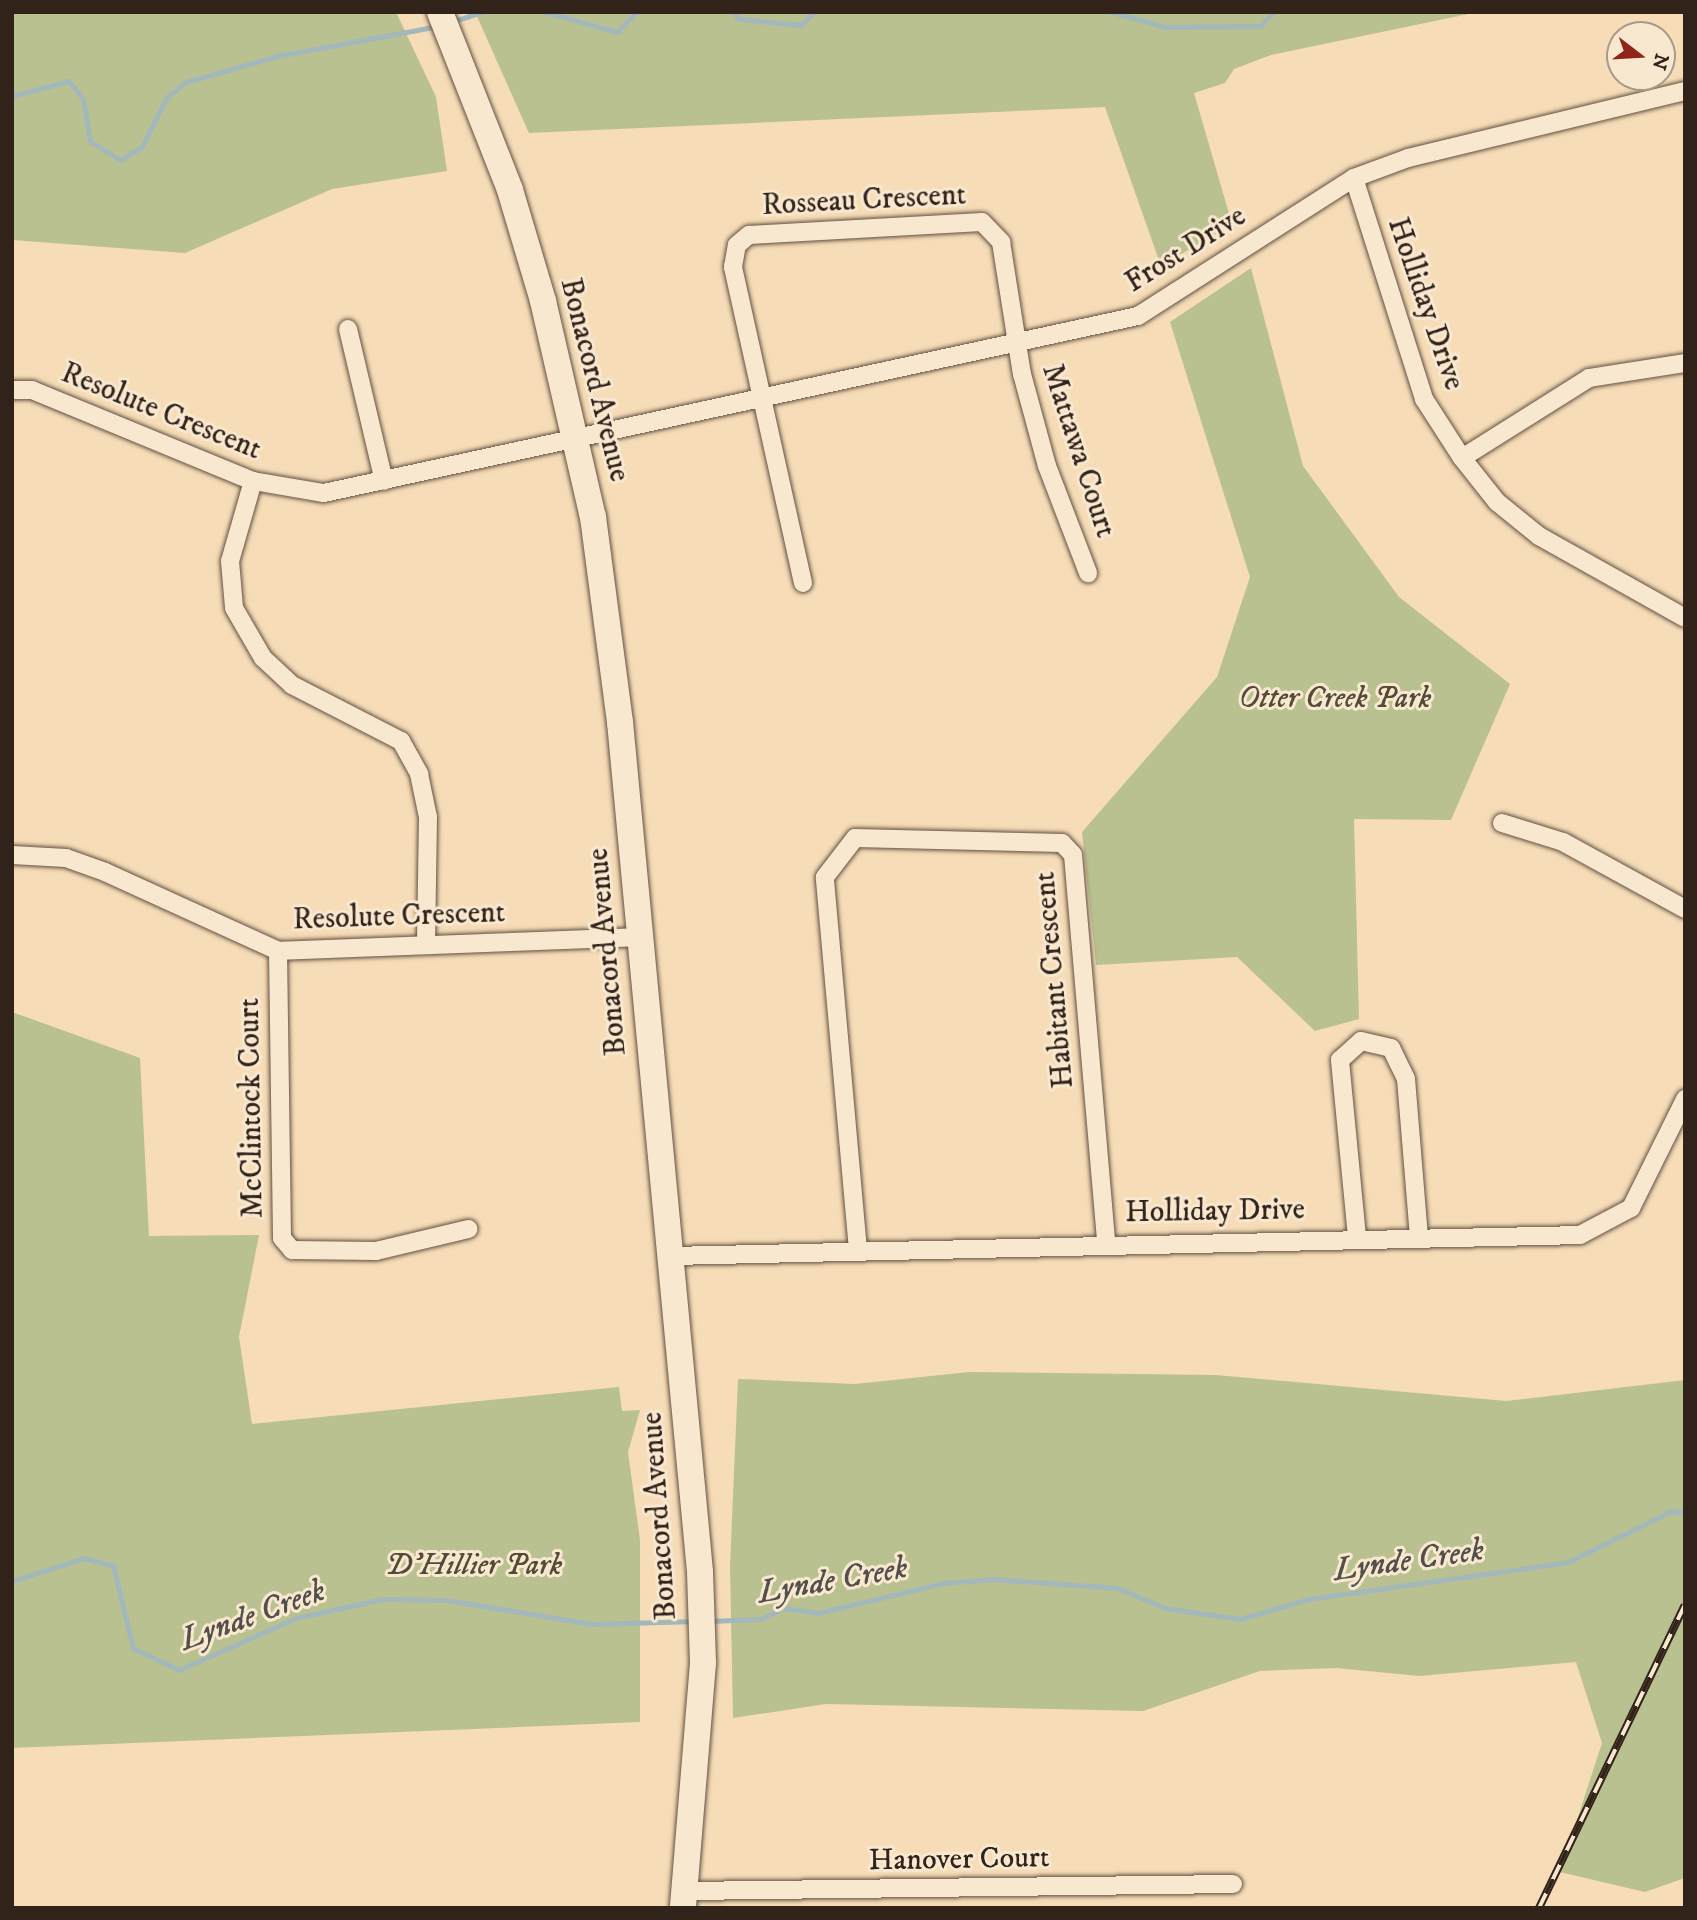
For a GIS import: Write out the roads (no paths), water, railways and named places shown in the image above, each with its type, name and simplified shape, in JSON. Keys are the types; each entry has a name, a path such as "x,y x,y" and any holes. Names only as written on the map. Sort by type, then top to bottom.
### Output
{"street":[{"name":"Bonacord Avenue","path":"440,12 510,190 578,442 620,722 700,1572 703,1663 684,1900"},
{"name":"Frost Drive","path":"578,442 1016,346 1138,316 1354,178 1408,158 1685,91"},
{"name":"Holliday Drive","path":"1354,178 1423,399 1462,458 1497,502 1539,536 1685,618"},
{"name":"Rosseau Crescent","path":"803,583 733,267 737,245 749,235 982,222 1001,242 1016,346"},
{"path":"348,329 384,481"},
{"name":"Mattawa Court","path":"1016,346 1047,466 1088,573"},
{"path":"1462,458 1589,378 1685,363"},
{"name":"Resolute Crescent","path":"12,390 32,390 253,481 324,493 578,442"},
{"path":"253,481 230,561 234,608 264,658 292,685 401,741 419,774 428,817 426,942"},
{"path":"1502,823 1563,842 1685,909"},
{"name":"Habitant Crescent","path":"858,1250 825,877 855,838 1062,843 1073,855 1106,1243"},
{"name":"Resolute Crescent","path":"12,855 66,858 106,872 278,951 426,942 640,937"},
{"name":"McClintock Court","path":"278,951 282,1238 292,1250 376,1251 468,1229"},
{"path":"1357,1237 1340,1060 1361,1041 1391,1048 1406,1079 1419,1236"},
{"name":"Holliday Drive","path":"671,1256 1357,1237 1580,1235 1608,1225 1631,1208 1685,1099"},
{"name":"Hanover Court","path":"684,1900 1233,1884"}],"waterway":[{"path":"451,22 481,12"},
{"path":"545,12 617,32 636,12"},
{"path":"733,12 739,19 801,25 814,12"},
{"path":"1111,12 1165,27 1260,26 1273,12"},
{"path":"12,96 69,81 83,99 90,141 120,160 142,147 166,98 186,82 278,56 438,26"},
{"name":"Lynde Creek","path":"709,1621 761,1619 784,1608 818,1613 944,1583 994,1579 1117,1588 1165,1608 1240,1619 1309,1599 1568,1562 1671,1511 1685,1513"},
{"name":"Lynde Creek","path":"12,1581 84,1558 113,1566 133,1648 179,1670 296,1618 383,1599 446,1600 592,1624 696,1621"}],"railway":[{"path":"1539,1908 1685,1605"}],"park label":[{"name":"Otter Creek Park","path":"1335,699"},
{"name":"D'Hillier Park","path":"474,1566"}]}
